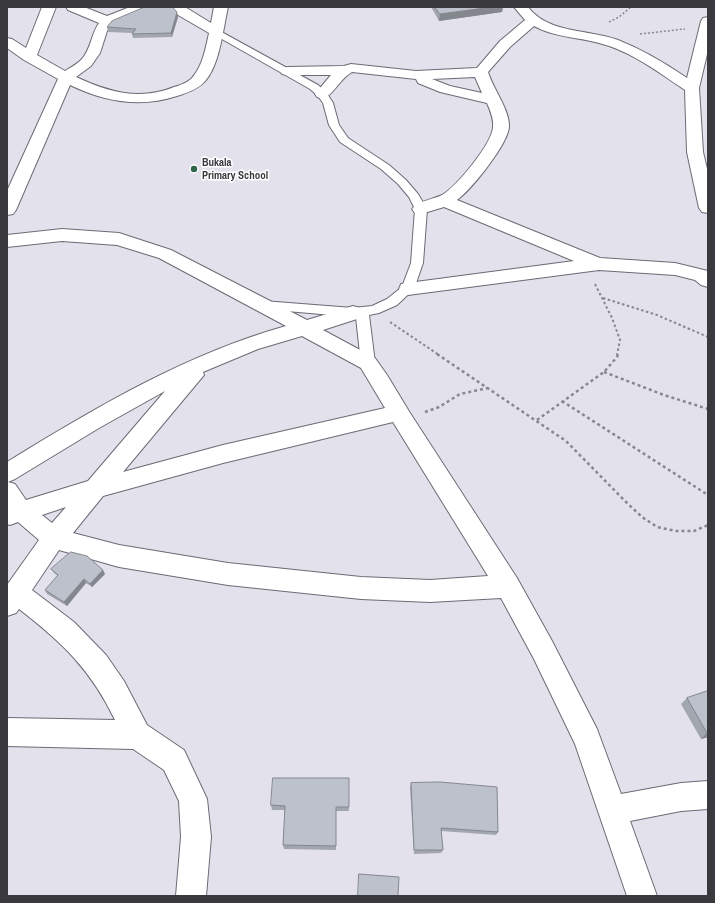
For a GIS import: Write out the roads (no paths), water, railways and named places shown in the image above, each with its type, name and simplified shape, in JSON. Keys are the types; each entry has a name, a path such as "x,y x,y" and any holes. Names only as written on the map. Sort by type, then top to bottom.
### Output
{"street":[{"path":"29,57 49,7"},
{"path":"73,7 107,21"},
{"path":"7,210 23,170 66,78 86,63 93,53 100,30 107,21 141,7"},
{"path":"178,7 216,32"},
{"path":"7,42 29,57 66,78 107,95 133,99 159,96 181,91 201,77 216,32 221,7"},
{"path":"521,7 533,20 548,28 612,42 632,50 692,88"},
{"path":"707,16 708,26 692,88 695,152 708,208"},
{"path":"421,209 444,201 457,193 492,147 501,128 499,115 483,81 481,72 490,59 508,39 533,20"},
{"path":"287,71 344,70 359,68 416,75 481,72"},
{"path":"322,94 344,70"},
{"path":"416,75 434,85 492,100"},
{"path":"7,168 23,170"},
{"path":"444,201 592,265"},
{"path":"7,241 62,235 119,239 165,254 263,305 368,363 508,586 543,650 587,739 642,896"},
{"path":"408,289 592,265 699,270 702,276 708,281"},
{"path":"7,473 81,427 144,393 206,363 268,337 363,311"},
{"path":"191,896 196,837 193,799 174,760 137,735 106,676 87,652 66,630 12,599 54,538 94,489 174,395 206,363"},
{"path":"14,513 94,489 223,454 400,416"},
{"path":"7,491 14,513 54,538 119,556 228,574 360,588 430,591 508,586"},
{"path":"7,732 137,735"},
{"path":"611,810 681,797 708,795"}],"lane":[{"path":"216,32 314,87 322,94 328,104 338,133 344,140 385,167 402,182 414,196 421,209 417,263 408,289 392,302 363,311 263,305"},
{"path":"363,311 368,363"}],"place":[{"name":"Bukala Primary School","path":"194,169"}]}
